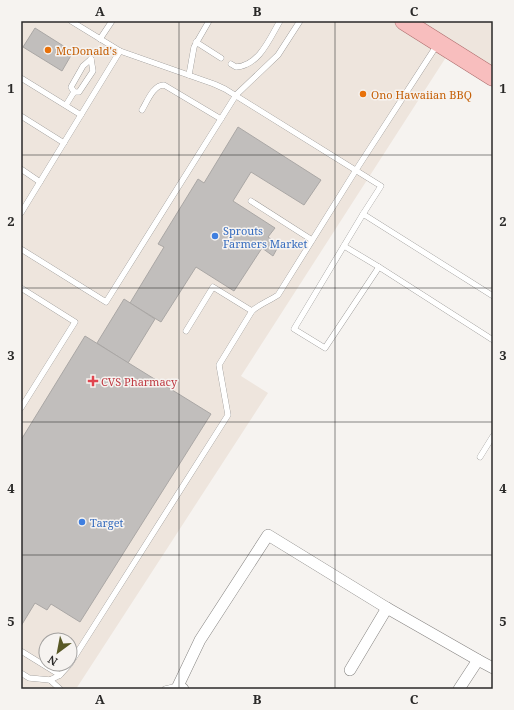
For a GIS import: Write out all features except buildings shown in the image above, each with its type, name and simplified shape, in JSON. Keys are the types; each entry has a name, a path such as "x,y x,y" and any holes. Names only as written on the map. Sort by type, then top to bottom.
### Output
{"main road":[{"path":"404,21 493,77"}],"street":[{"path":"180,687 200,640 268,535 388,608 493,668"},
{"path":"350,670 388,608"},
{"path":"459,689 478,660"}],"lane":[{"path":"71,21 120,51 214,84 236,95 381,186 294,329 325,348 379,267"},
{"path":"100,39 112,21"},
{"path":"189,75 196,42 209,21"},
{"path":"231,64 236,68 247,66 259,56 280,21"},
{"path":"21,249 106,302 236,95 278,55 300,21"},
{"path":"196,42 221,58"},
{"path":"78,651 228,415 219,365 252,311 278,295 438,43"},
{"path":"21,213 120,51"},
{"path":"91,59 92,71 80,92 74,92 71,87 83,66 91,59"},
{"path":"21,78 81,115"},
{"path":"142,110 156,88 160,85 164,85 221,119"},
{"path":"66,105 74,92"},
{"path":"21,116 64,143"},
{"path":"21,169 40,182"},
{"path":"251,201 312,240"},
{"path":"363,214 493,296"},
{"path":"344,246 493,340"},
{"path":"186,331 213,287 252,311"},
{"path":"21,288 75,322 21,408"},
{"path":"480,457 493,436"},
{"path":"21,651 60,675"},
{"path":"21,673 30,678 50,680 63,672"},
{"path":"50,680 60,689"},
{"path":"165,689 180,687"}],"shaded area":[{"path":"21,21 493,21 493,77 450,51 241,376 268,393 76,689 25,689 21,686"}],"place":[{"name":"McDonald's","path":"48,50"},
{"name":"Ono Hawaiian BBQ","path":"363,94"},
{"name":"Sprouts Farmers Market","path":"215,236"},
{"name":"CVS Pharmacy","path":"93,381"},
{"name":"Target","path":"82,522"}]}
